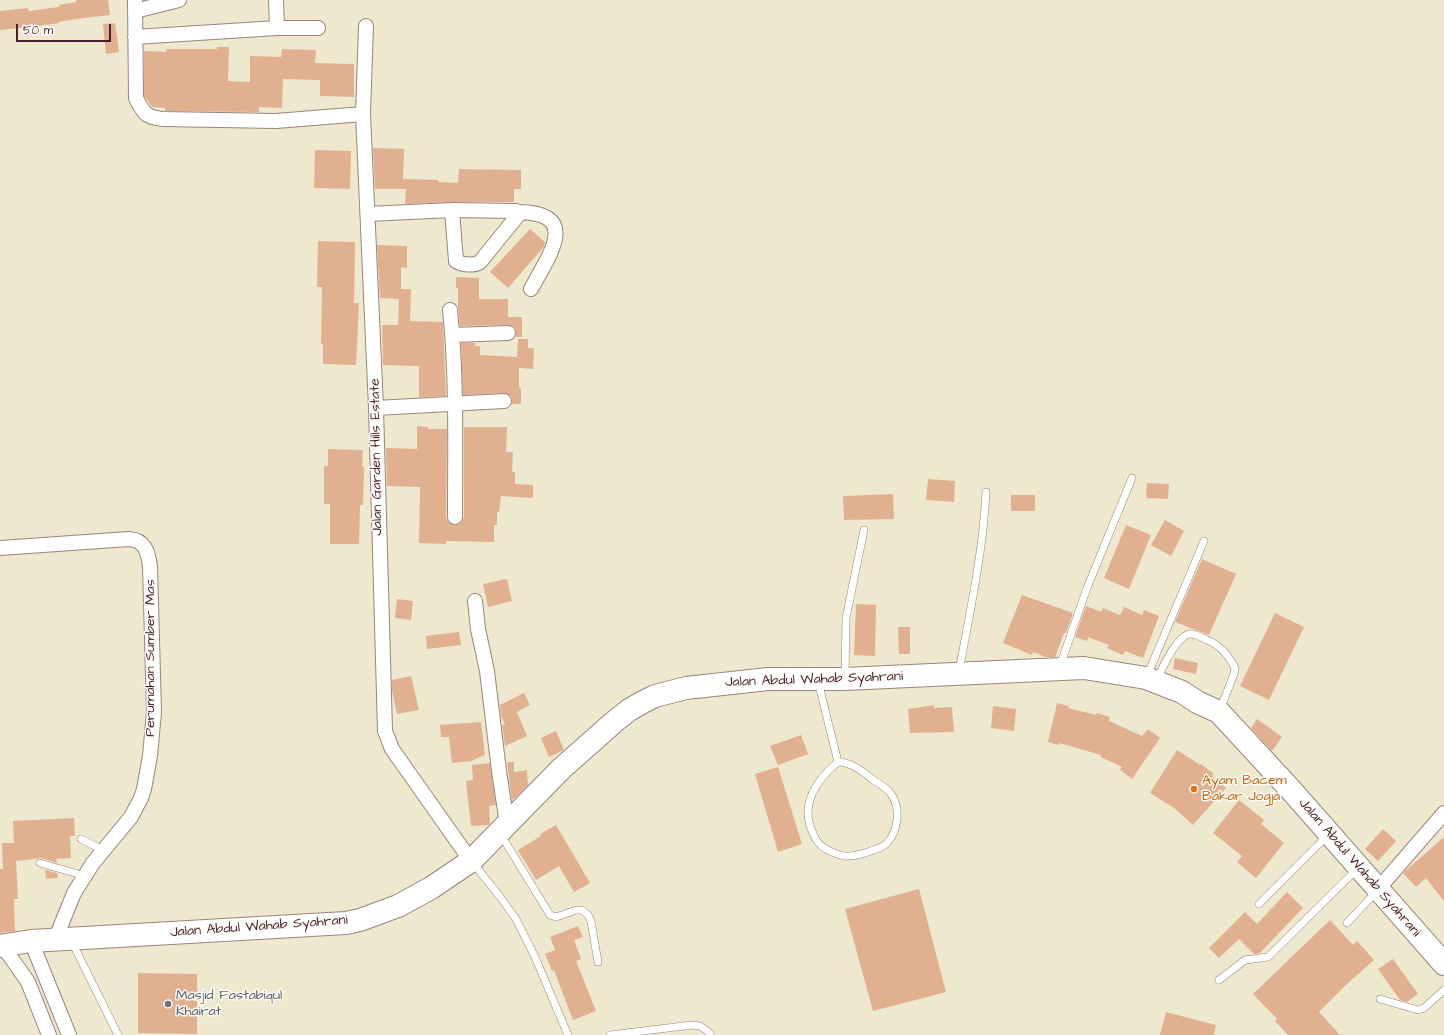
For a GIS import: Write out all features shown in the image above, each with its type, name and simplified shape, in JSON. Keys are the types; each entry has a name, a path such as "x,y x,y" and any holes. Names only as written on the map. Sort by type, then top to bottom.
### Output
{"highway":[{"name":"Jalan Abdul Wahab Syahrani","path":"1,946 31,941 346,923 360,920 398,906 431,888 471,861 561,769 629,710 655,696 686,688 768,679 845,679 1084,668 1151,680 1182,692 1197,702 1219,712 1266,762 1359,868 1379,888 1444,964"}],"street":[{"path":"179,0 135,6 136,98 146,114 162,119 209,121 276,121 363,114"},
{"path":"276,0 277,28"},
{"name":"Jalan Garden Hills Estate","path":"366,26 363,114 376,408 385,730 392,749 471,861"},
{"path":"135,37 277,28 318,28"},
{"path":"368,214 452,210 532,212 543,215 551,221 555,227 556,240 531,289"},
{"path":"452,210 456,261 459,263 474,264 480,262 519,212"},
{"path":"450,310 453,335 455,517"},
{"path":"453,335 508,333"},
{"path":"376,408 504,401"},
{"name":"Perumahan Sumber Mas","path":"0,548 129,538 136,539 141,542 149,556 154,712 150,756 141,798 131,817 102,850 71,898 63,940"},
{"path":"475,601 478,629 487,671 499,771 503,828"},
{"path":"1379,888 1444,813"},
{"path":"31,941 68,1035"},
{"path":"1,946 28,982 49,1035"},
{"path":"44,1022 60,1014"}],"lane":[{"path":"1059,669 1087,588 1132,478"},
{"path":"959,674 980,553 985,519 986,492"},
{"path":"845,679 846,618 864,530"},
{"path":"1151,680 1204,541"},
{"path":"1151,680 1172,650 1186,635 1192,634 1215,643 1223,650 1235,668 1219,712"},
{"path":"817,679 838,762"},
{"path":"838,762 846,762 868,775 891,793 896,803 898,812 896,828 893,835 885,845 862,854 848,857 825,849 816,840 810,828 807,806 816,785 825,773 838,762"},
{"path":"503,828 550,915 556,917 576,910 582,910 588,915 591,921 598,962"},
{"path":"1259,904 1329,834"},
{"path":"81,838 102,850"},
{"path":"471,861 516,919 568,1035"},
{"path":"40,863 85,876"},
{"path":"1219,980 1245,960 1268,957 1359,868"},
{"path":"1347,922 1379,888"},
{"path":"63,940 118,1035"},
{"path":"1380,999 1418,1010 1424,1008 1444,990"},
{"path":"610,1035 692,1025 700,1026 710,1033 710,1035"}],"building":[{"path":"76,0 108,0 110,15 31,27 0,30 0,11 28,8 29,11 59,7 59,5 76,2"},
{"path":"115,23 119,52 106,54 103,24"},
{"path":"217,47 229,47 228,81 250,82 250,56 281,57 282,49 316,50 315,63 354,64 354,97 320,96 320,80 283,79 282,108 259,107 259,112 165,111 165,108 152,107 144,96 144,51 166,52 166,49 217,49"},
{"path":"373,148 404,149 403,179 438,180 438,182 458,183 459,169 521,170 521,189 514,189 514,202 405,204 406,189 375,189"},
{"path":"315,150 351,151 350,189 314,188"},
{"path":"530,229 545,242 543,248 508,288 490,272"},
{"path":"318,241 355,242 354,303 359,303 356,365 323,364 323,344 321,344 322,287 317,287"},
{"path":"377,245 407,246 407,268 401,267 401,289 411,289 410,321 443,322 446,396 419,397 419,366 383,365 382,325 398,325 399,299 380,298"},
{"path":"456,277 479,278 479,299 508,299 508,317 522,317 522,337 516,337 515,328 508,325 460,326"},
{"path":"518,339 528,339 528,348 534,348 533,369 519,368 521,404 512,404 511,396 504,393 463,395 461,343 475,343 475,346 480,346 480,355 517,357"},
{"path":"417,426 428,427 428,429 447,429 446,517 448,522 455,525 460,524 464,517 464,427 507,427 506,452 513,452 512,472 515,472 515,484 533,485 533,498 501,496 499,512 497,512 497,525 494,525 494,542 446,541 446,544 419,543 420,487 387,486 386,448 417,449"},
{"path":"328,449 363,450 363,505 360,505 359,544 330,544 330,504 324,504 324,466 328,466"},
{"path":"928,479 955,481 954,502 926,500"},
{"path":"1147,483 1169,484 1168,499 1146,498"},
{"path":"893,494 894,519 844,520 843,496"},
{"path":"1011,495 1035,495 1035,511 1011,511"},
{"path":"1165,520 1184,531 1171,556 1151,545"},
{"path":"1126,525 1151,535 1129,589 1104,578"},
{"path":"1202,559 1236,574 1209,635 1175,622"},
{"path":"507,579 512,601 488,607 483,584"},
{"path":"1022,595 1073,613 1055,657 1046,657 1033,652 1032,655 1003,643"},
{"path":"397,599 413,601 411,620 395,618"},
{"path":"856,604 876,605 875,656 854,655"},
{"path":"1086,606 1101,612 1103,608 1120,615 1124,607 1142,615 1144,610 1159,616 1143,658 1125,651 1123,655 1107,648 1109,645 1088,637 1087,641 1075,637"},
{"path":"1275,613 1304,627 1269,700 1240,686"},
{"path":"898,627 910,627 910,654 899,654"},
{"path":"459,632 461,645 427,649 426,636"},
{"path":"1175,658 1198,663 1196,674 1173,669"},
{"path":"411,676 419,710 397,714 392,690 392,680"},
{"path":"524,693 530,705 517,712 527,736 505,746 502,725 505,724 501,716 500,705"},
{"path":"1057,703 1069,706 1068,708 1110,717 1109,721 1142,736 1148,729 1160,738 1132,779 1120,770 1122,767 1101,757 1101,755 1060,743 1059,745 1048,742"},
{"path":"934,705 934,708 952,707 954,732 910,733 908,709"},
{"path":"993,706 1016,709 1014,731 991,728"},
{"path":"1257,719 1282,737 1272,751 1251,728"},
{"path":"481,722 485,755 471,761 452,763 449,737 441,737 440,725"},
{"path":"556,731 564,750 549,757 541,738"},
{"path":"801,735 808,754 778,765 770,746"},
{"path":"1177,750 1200,765 1201,764 1214,774 1212,776 1226,788 1193,825 1174,808 1150,793"},
{"path":"507,762 514,762 514,772 527,770 528,785 512,801"},
{"path":"490,763 496,805 489,806 489,825 471,826 466,781 473,780 472,765"},
{"path":"778,767 802,844 778,852 755,774"},
{"path":"1239,800 1264,820 1261,824 1284,843 1256,878 1237,862 1242,856 1213,833"},
{"path":"74,818 75,836 70,836 71,858 56,859 57,863 41,858 16,861 18,899 14,899 15,931 0,933 0,869 3,869 2,843 14,843 13,821"},
{"path":"556,825 590,883 574,892 559,866 536,880 518,850 541,836 540,834"},
{"path":"1383,829 1396,841 1378,861 1365,849"},
{"path":"1444,837 1444,901 1426,878 1416,887 1403,873"},
{"path":"45,870 57,873 58,878 46,879"},
{"path":"919,889 946,992 873,1011 845,909"},
{"path":"1287,892 1303,908 1260,953 1254,954 1239,939 1219,958 1209,948 1245,912 1257,924"},
{"path":"1330,920 1353,945 1357,941 1374,960 1319,1012 1340,1035 1288,1035 1275,1021 1277,1019 1253,994"},
{"path":"578,926 583,937 574,940 581,959 576,961 596,1011 573,1020 554,970 552,971 545,954 555,950 550,937"},
{"path":"1393,959 1418,994 1407,1002 1400,1000 1378,969"},
{"name":"Masjid Fastabiqul Khairat","path":"138,973 197,974 197,1034 138,1033"},
{"path":"1166,1012 1216,1025 1214,1035 1160,1035"}],"place":[{"name":"Ayam Bacem Bakar Jogja","path":"1194,789"},
{"name":"Masjid Fastabiqul Khairat","path":"168,1004"}]}
